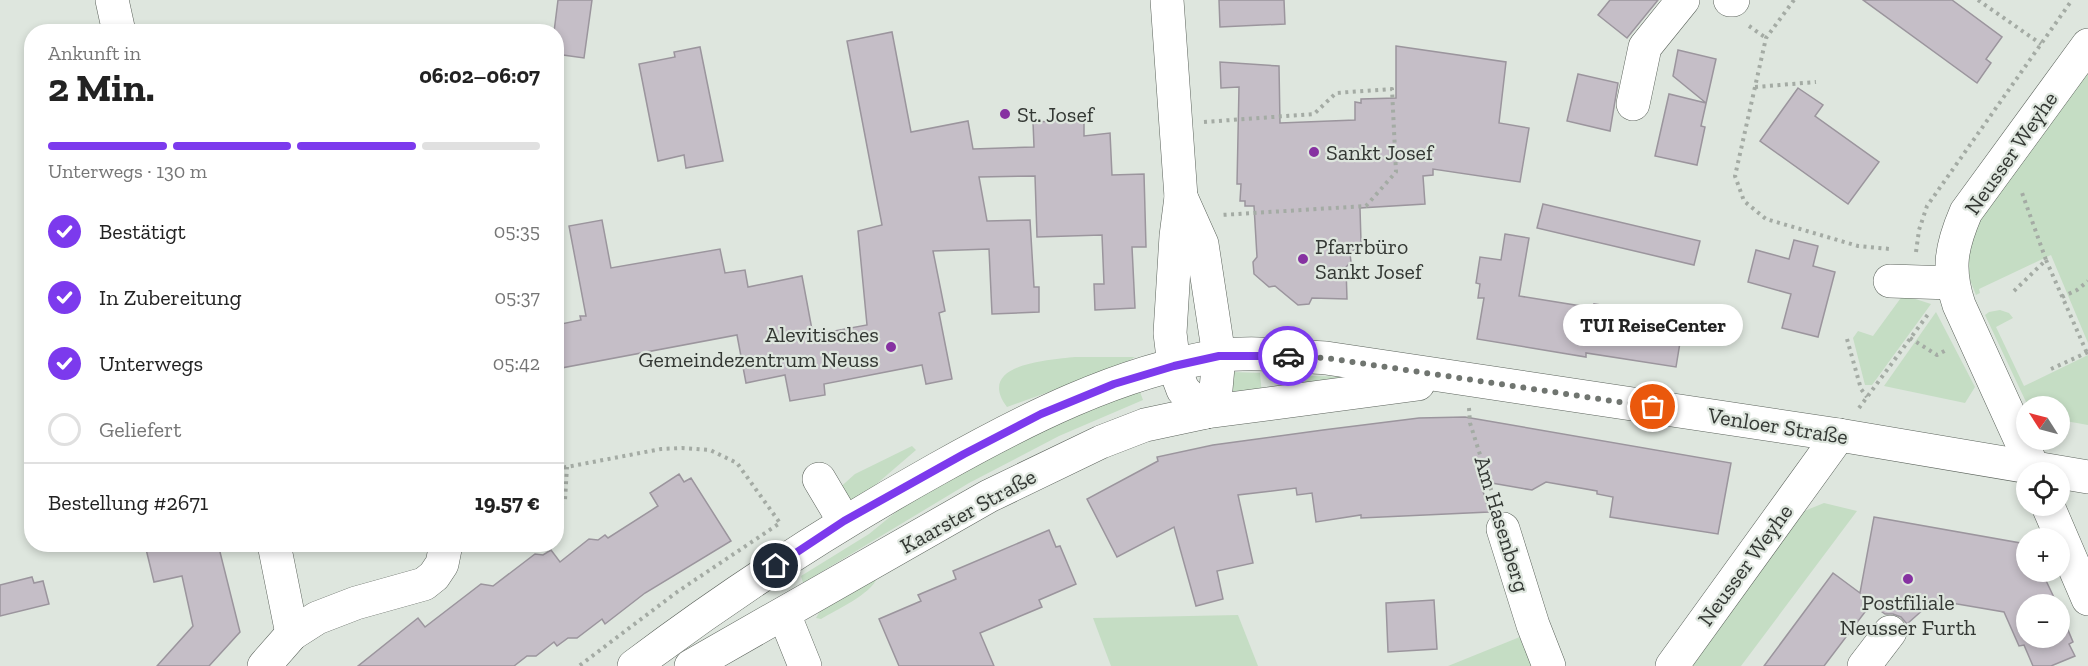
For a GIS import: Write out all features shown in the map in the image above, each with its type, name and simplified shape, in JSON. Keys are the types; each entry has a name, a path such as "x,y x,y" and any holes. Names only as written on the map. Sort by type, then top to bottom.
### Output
{"main road":[{"path":"112,0 117,24"},
{"path":"1167,0 1176,124 1186,207 1202,244 1219,356 1216,389 1206,412 1183,390 1174,366 1170,333 1176,236 1186,207"},
{"path":"1633,104 1645,47 1683,0"},
{"name":"Neusser Weyhe","path":"2030,462 1959,305 1952,283 1951,257 1966,212 2088,45"},
{"path":"1891,265 1952,283"},
{"name":"Venloer Straße","path":"1174,366 1219,356 1266,355 1326,358 1839,435 2016,467"},
{"path":"634,666 741,588 873,504 1041,414 1114,384 1174,366"},
{"name":"Venloer Straße","path":"1206,412 1383,387 1467,379"},
{"name":"Kaarster Straße","path":"691,666 989,496 1101,442 1145,425 1206,412"},
{"name":"Neusser Weyhe","path":"1672,666 1839,435"},
{"name":"Venloer Straße","path":"2070,475 2088,477"},
{"path":"819,479 844,521"},
{"path":"805,666 779,596 786,580 873,504"},
{"path":"2052,516 2088,599"},
{"name":"Am Hasenberg","path":"1503,529 1533,625 1549,666"},
{"path":"276,552 292,634"},
{"path":"264,666 292,634 317,618 356,603 424,584 434,576 442,564 444,552"},
{"path":"1864,666 1890,632"}],"path":[{"path":"1794,0 1766,38 1735,176 1744,201 1766,219 1857,246 1891,265"},
{"path":"1978,0 2041,44"},
{"path":"1755,87 1816,82"},
{"path":"1176,124 1314,114 1336,93 1392,89 1396,172 1366,206 1186,207"},
{"path":"2014,199 2027,181"},
{"path":"2021,190 2046,260 2087,352 2051,369"},
{"path":"1839,435 1952,283 1909,254"},
{"path":"2014,291 2046,260"},
{"path":"2062,297 2077,290 2088,281"},
{"path":"1847,339 1861,389 1868,397"},
{"name":"Am Hasenberg","path":"1467,379 1470,423 1503,529"},
{"path":"564,468 661,449 710,450 737,464 780,523 677,592 579,666"},
{"path":"564,502 566,500 567,467"}],"green space":[{"path":"2088,70 2088,343 2051,255 1979,289 1980,293 1976,295 1970,280 1967,255 1981,217"},
{"path":"1903,295 1931,304 1872,385 1865,385 1853,338 1858,331 1873,336"},
{"path":"2000,310 2009,313 2013,318 1996,327 2024,386 2088,355 2088,425 2070,422 2070,396 2023,396 1985,315"},
{"path":"1936,312 1975,387 1965,403 1884,386"},
{"path":"1075,357 1135,357 1118,367 1007,407 1000,393 1000,381 1007,373 1033,363"},
{"path":"1232,372 1260,373 1262,395 1233,399"},
{"path":"1280,375 1383,378 1282,393"},
{"path":"1139,389 1143,400 1059,436 969,483 803,583 801,576 869,534 907,503 971,461"},
{"path":"912,446 916,450 866,493 850,501 836,491 855,474"},
{"path":"1824,503 1857,511 1741,666 1685,666 1802,512"},
{"path":"877,578 868,590 852,601 821,619 816,618 823,606"},
{"path":"1238,615 1258,666 1111,666 1093,618"},
{"path":"1530,633 1543,666 1448,666"}],"building":[{"path":"558,0 592,0 584,58 564,55 564,24 555,24"},
{"path":"1219,0 1284,0 1285,24 1220,27"},
{"path":"1610,0 1658,0 1627,38 1598,15"},
{"path":"1863,0 1952,0 2002,37 1986,59 1991,63 1977,83"},
{"path":"892,32 911,132 968,121 973,149 1034,147 1033,122 1084,120 1084,136 1110,133 1112,175 1144,174 1146,247 1132,247 1135,308 1095,310 1094,284 1104,284 1102,235 1037,237 1035,176 979,177 987,221 1030,220 1034,287 1039,287 1039,312 992,314 989,249 933,251 945,311 939,313 952,379 926,384 922,365 824,384 825,395 790,401 785,375 746,383 737,335 564,367 564,323 581,320 580,316 586,316 569,226 602,220 611,268 720,249 725,273 745,270 748,287 802,276 813,335 867,325 858,231 882,225 847,41"},
{"path":"1396,46 1506,62 1499,123 1529,128 1520,182 1433,169 1433,175 1423,176 1425,204 1360,208 1361,242 1350,254 1351,262 1346,267 1347,299 1312,298 1309,304 1298,305 1275,286 1269,287 1254,274 1253,262 1257,257 1254,206 1245,206 1245,201 1240,201 1241,184 1237,184 1239,87 1221,88 1220,62 1279,66 1280,123 1355,120 1355,102 1361,103 1361,99 1396,98"},
{"path":"700,47 723,161 686,168 684,155 658,161 639,64 675,57 674,52"},
{"path":"1678,50 1716,59 1701,126 1705,127 1697,165 1655,156 1669,94 1706,103 1673,76"},
{"path":"1578,74 1618,83 1610,131 1567,121"},
{"path":"1798,88 1823,105 1815,116 1879,162 1848,204 1760,141"},
{"path":"1543,204 1700,241 1694,265 1537,228"},
{"path":"1505,234 1529,238 1519,296 1594,308 1594,304 1684,318 1676,367 1586,353 1586,357 1477,339 1484,298 1478,298 1480,284 1476,283 1480,257 1501,260"},
{"path":"1794,240 1818,246 1813,266 1835,272 1818,337 1782,328 1791,294 1748,282 1756,250 1789,259"},
{"path":"1465,417 1731,463 1718,534 1610,517 1613,497 1597,494 1597,491 1546,482 1532,490 1480,481 1489,512 1361,518 1361,515 1316,522 1312,493 1297,495 1296,488 1238,495 1253,563 1217,571 1223,599 1196,606 1174,527 1117,557 1087,499 1158,461 1157,457 1213,445 1323,430 1419,418"},
{"path":"679,474 684,482 691,478 731,541 645,593 605,624 602,619 577,638 568,638 557,646 554,642 536,656 527,656 514,666 358,666 418,618 425,627 481,584 493,586 535,554 543,555 552,552 560,562 589,539 598,540 605,535 608,538 658,506 650,493"},
{"path":"1874,517 2016,542 2016,582 2047,582 2052,594 2016,594 2016,639 2004,612 1934,600 1907,624 1901,617 1885,614 1871,604 1824,666 1764,666 1833,573 1860,593"},
{"path":"1049,530 1056,547 1060,546 1076,584 1039,600 1042,607 980,633 994,666 899,666 879,619 921,601 918,595 956,579 953,571"},
{"path":"147,552 220,552 240,632 209,666 157,666 193,626 182,576 154,582"},
{"path":"32,577 34,583 43,581 49,604 0,616 0,585"},
{"path":"1434,600 1437,649 1388,652 1386,603"},
{"path":"2070,646 2075,656 2051,666 2033,666 2025,648 2070,648"}],"way so far":[{"path":"1288,356 1326,358 1653,407"}],"place":[{"name":"St. Josef","path":"1005,114"},
{"name":"Sankt Josef","path":"1314,152"},
{"name":"Pfarrbüro Sankt Josef","path":"1303,259"},
{"name":"Alevitisches Gemeindezentrum Neuss","path":"891,347"},
{"name":"TUI ReiseCenter","path":"1653,407"},
{"name":"Postfiliale Neusser Furth","path":"1908,579"}],"route":[{"path":"776,566 844,521 964,454 1041,414 1114,384 1174,366 1219,356 1288,356"}]}
